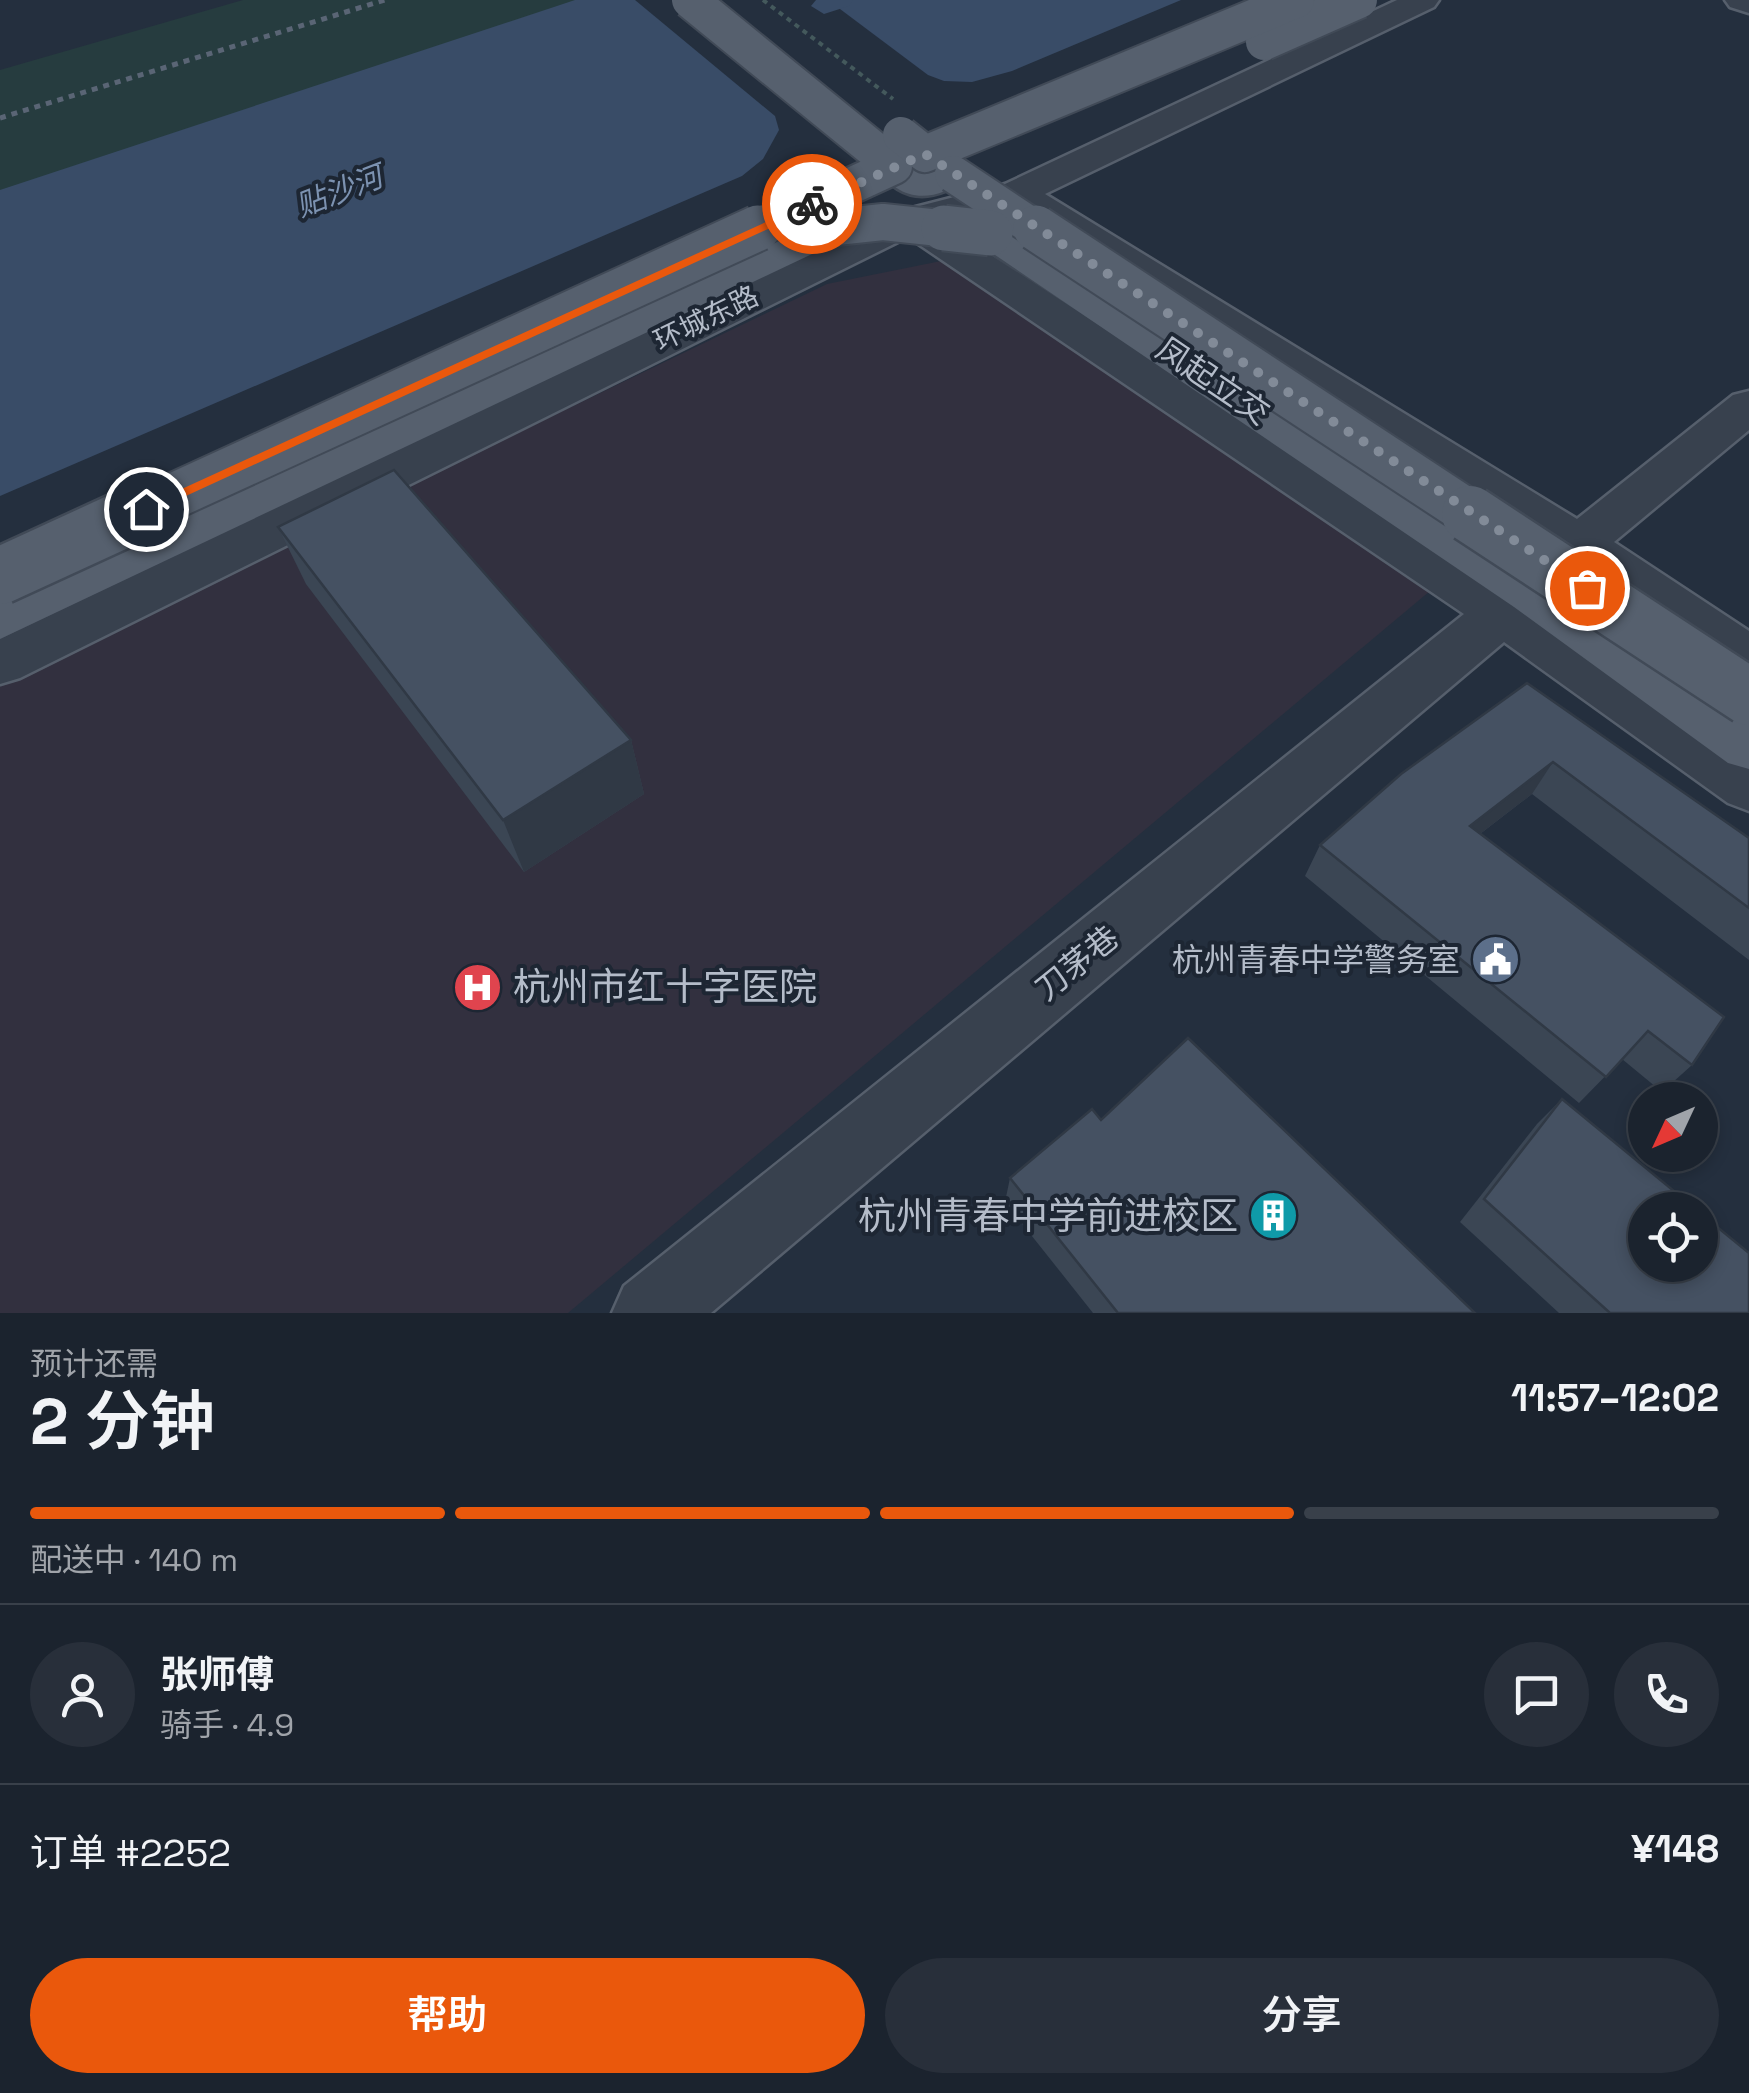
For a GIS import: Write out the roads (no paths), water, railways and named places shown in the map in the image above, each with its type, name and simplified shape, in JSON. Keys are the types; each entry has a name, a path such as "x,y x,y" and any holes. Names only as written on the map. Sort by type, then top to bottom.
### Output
{"main road":[{"name":"凤起立交","path":"690,0 990,233 1533,593 1749,746"},
{"name":"凤起立交","path":"731,0 872,112 921,180 1749,697"},
{"name":"环城东路","path":"0,619 836,227 921,180 1018,115 1296,0"},
{"name":"环城东路","path":"0,576 921,180 1359,0"},
{"path":"872,112 904,118 1018,115"},
{"path":"836,227 882,222 990,233"}],"street":[{"name":"环城东路","path":"0,663 921,180 1019,192 1423,0"},
{"path":"1741,0 1749,3"},
{"path":"921,180 1502,613 1749,786"},
{"path":"1019,192 1579,544 1749,659"},
{"path":"1579,544 1749,406"},
{"name":"刀茅巷","path":"651,1313 1502,613"}],"water":[{"path":"575,0 635,0 775,116 779,130 763,159 742,176 0,496 0,190"},
{"path":"828,0 1181,0 1012,71 972,82 944,81 928,75"}],"waterway":[{"name":"贴沙河","path":"824,6 840,0"}],"railway":[{"path":"0,118 385,0"}],"place":[{"name":"杭州青春中学警务室","path":"1495,960"},
{"name":"杭州市红十字医院","path":"478,987"},
{"name":"杭州青春中学前进校区","path":"1273,1216"}]}
